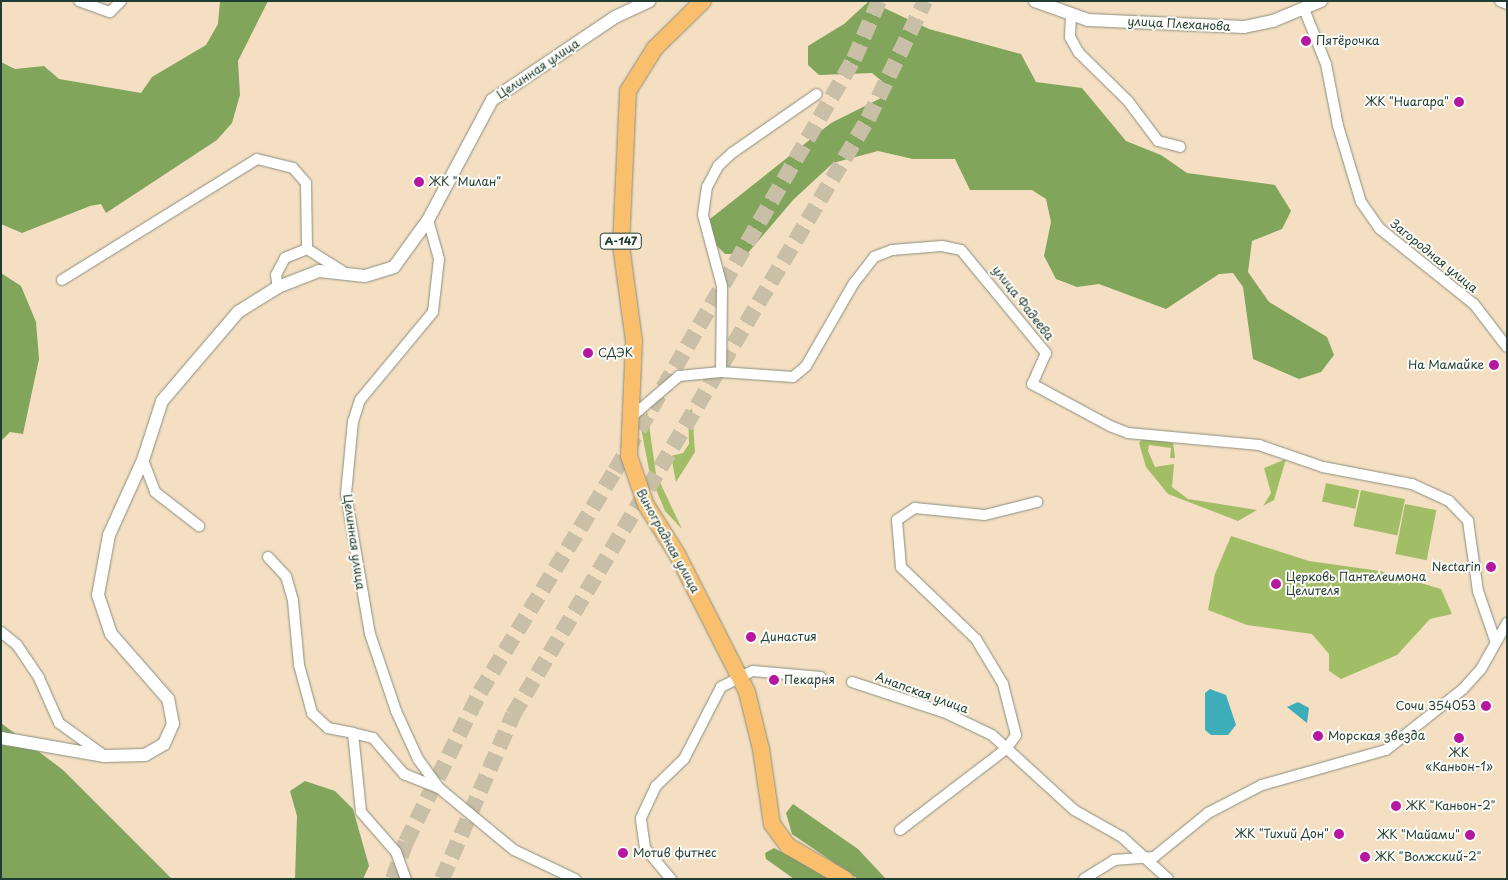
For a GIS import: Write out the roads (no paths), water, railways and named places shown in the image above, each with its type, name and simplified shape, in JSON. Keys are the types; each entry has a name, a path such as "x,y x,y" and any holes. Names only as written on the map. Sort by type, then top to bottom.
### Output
{"main road":[{"name":"Виноградная улица","path":"703,1 654,48 628,91 620,245 634,341 629,419 634,480 738,675 762,749 772,824 788,846 845,879"}],"street":[{"path":"79,1 110,12 121,1"},
{"name":"Целинная улица","path":"1,738 104,756 156,751 173,724 161,687 112,634 98,595 109,535 143,460 169,391 238,312 278,286 319,271 342,271 375,275 394,267 428,220 492,100 615,17 650,1"},
{"name":"улица Плеханова","path":"1035,1 1071,17 1244,27 1304,9 1321,1"},
{"path":"1500,1 1507,4"},
{"name":"Загородная улица","path":"1304,9 1326,64 1338,126 1361,202 1379,228 1474,304 1507,347"},
{"path":"1071,17 1070,37 1079,53 1128,101 1158,141 1180,147"},
{"path":"721,372 722,286 703,214 707,187 718,166 732,153 817,94"},
{"path":"62,280 257,159 293,168 304,179 307,249 285,258 276,275 278,286"},
{"name":"Целинная улица","path":"428,220 439,259 433,312 360,400 352,421 346,494 370,634 396,711 418,759 439,788 514,850 575,879"},
{"name":"улица Фадеева","path":"629,419 664,384 679,376 721,372 793,377 806,366 874,257 892,250 942,246 961,250 1046,353 1032,384 1110,426 1128,433 1259,445 1323,467 1412,484 1449,501 1468,521 1478,591 1495,640"},
{"name":"Целинная улица","path":"307,249 342,271"},
{"path":"143,460 155,492 199,526"},
{"path":"900,830 1006,749 1016,735 1003,684 976,639 907,577 898,556 896,527 901,514 915,508 985,515 1037,502"},
{"name":"Целинная улица","path":"268,557 286,576 293,601 299,665 312,713 328,728 373,738 404,774 439,788"},
{"path":"1084,879 1114,860 1145,859 1161,853 1208,814 1262,785 1386,750 1463,689 1481,669 1495,640 1507,623"},
{"path":"1,632 17,645 39,678 59,723 104,756"},
{"path":"671,879 645,848 641,818 656,786 684,759 721,687 738,675 753,671 821,677"},
{"name":"Анапская улица","path":"852,682 946,713 992,735 1074,810 1115,832 1168,879"},
{"path":"353,733 361,812 396,852 406,879"}],"water":[{"path":"1210,689 1226,695 1236,725 1228,735 1211,735 1205,730 1205,693"},
{"path":"1298,702 1309,708 1307,723 1287,707"}],"tunnel":[{"path":"393,879 406,842 480,692 615,471 854,59 879,1"},
{"path":"442,879 513,715 868,119 925,1"}],"place":[{"name":"Пятёрочка","path":"1306,41"},
{"name":"ЖК \"Ниагара\"","path":"1459,102"},
{"name":"ЖК \"Милан\"","path":"419,182"},
{"name":"СДЭК","path":"588,353"},
{"name":"На Мамайке","path":"1494,365"},
{"name":"Nectarin","path":"1491,567"},
{"name":"Церковь Пантелеимона Целителя","path":"1276,584"},
{"name":"Династия","path":"751,637"},
{"name":"Пекарня","path":"774,680"},
{"name":"Сочи 354053","path":"1486,706"},
{"name":"Морская звезда","path":"1318,736"},
{"name":"ЖК «Каньон-1»","path":"1459,738"},
{"name":"ЖК \"Каньон-2\"","path":"1396,806"},
{"name":"ЖК \"Тихий Дон\"","path":"1339,834"},
{"name":"ЖК \"Майами\"","path":"1470,835"},
{"name":"Мотив фитнес","path":"623,853"},
{"name":"ЖК \"Волжский-2\"","path":"1365,857"}]}
